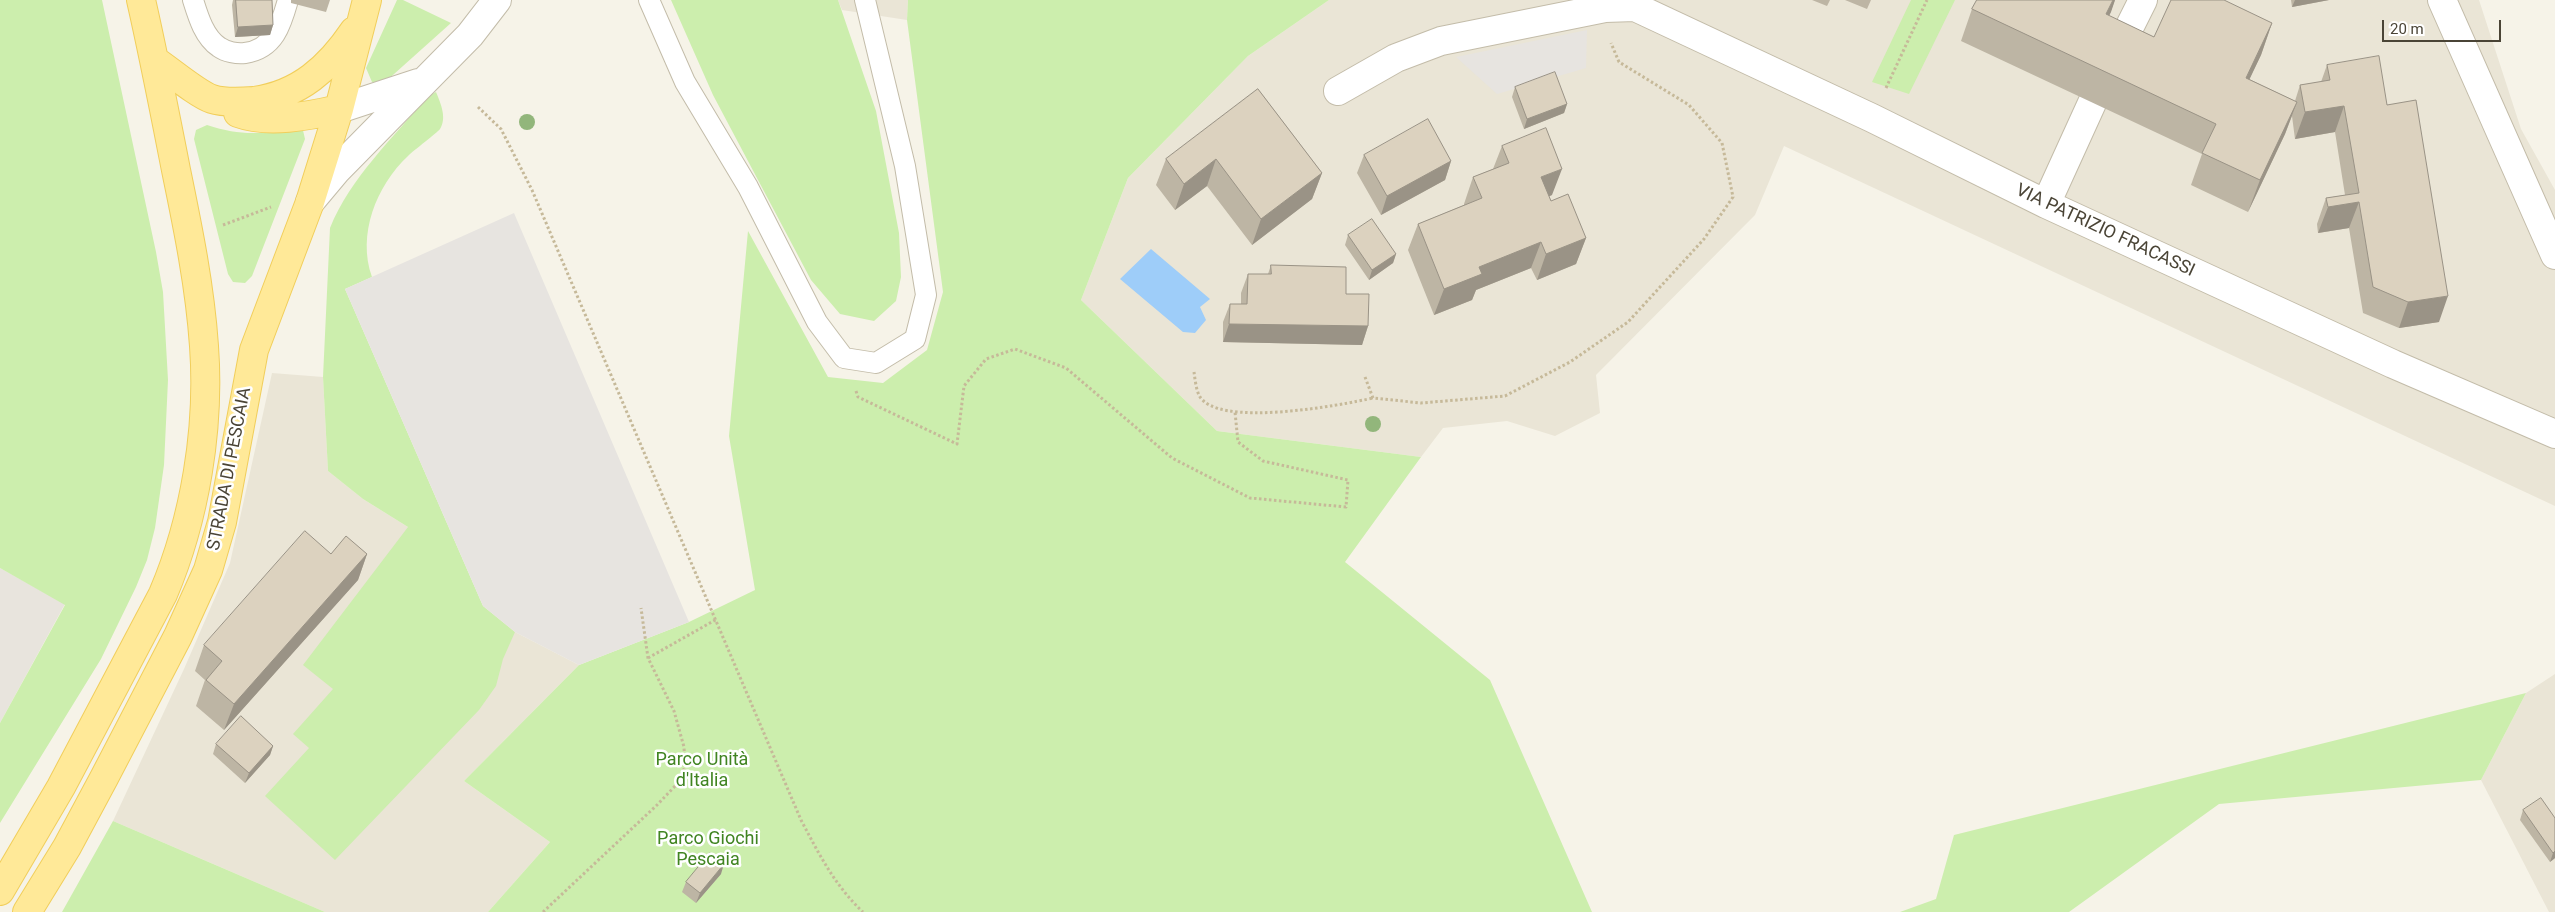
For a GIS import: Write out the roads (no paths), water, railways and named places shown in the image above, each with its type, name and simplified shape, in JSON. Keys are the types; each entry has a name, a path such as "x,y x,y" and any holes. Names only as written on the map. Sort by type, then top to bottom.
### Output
{"main road":[{"name":"STRADA DI PESCAIA","path":"0,891 61,787 142,636 174,567 191,503 204,416 204,347 189,233 141,0"},
{"name":"STRADA DI PESCAIA","path":"27,912 67,847 108,770 178,636 208,570 222,522 254,350 310,202 339,109 365,9"},
{"path":"211,98 247,102 283,95 301,86 336,57 365,9"},
{"path":"154,60 227,110 245,116 317,114 339,109"}],"street":[{"path":"310,202 336,171 470,35 497,0"},
{"path":"2115,56 2143,0"},
{"path":"2442,0 2555,255"},
{"name":"VIA PATRIZIO FRACASSI","path":"1338,91 1396,58 1442,41 1605,8 1635,7 1663,9 1872,118 2046,204 2393,364 2555,434"},
{"path":"339,109 424,81"},
{"path":"2046,204 2092,103"}],"lane":[{"path":"193,0 200,20 212,41 218,47 238,53 258,50 272,41 278,32 288,0"},
{"path":"649,0 686,82 748,187 817,322 844,358 876,363 915,339 926,295 905,166 865,0"}],"water":[{"path":"1151,249 1210,299 1200,307 1206,320 1195,333 1183,332 1120,279"}],"park label":[{"name":"Parco Unità d'Italia","path":"702,770"},
{"name":"Parco Giochi Pescaia","path":"708,850"}]}
